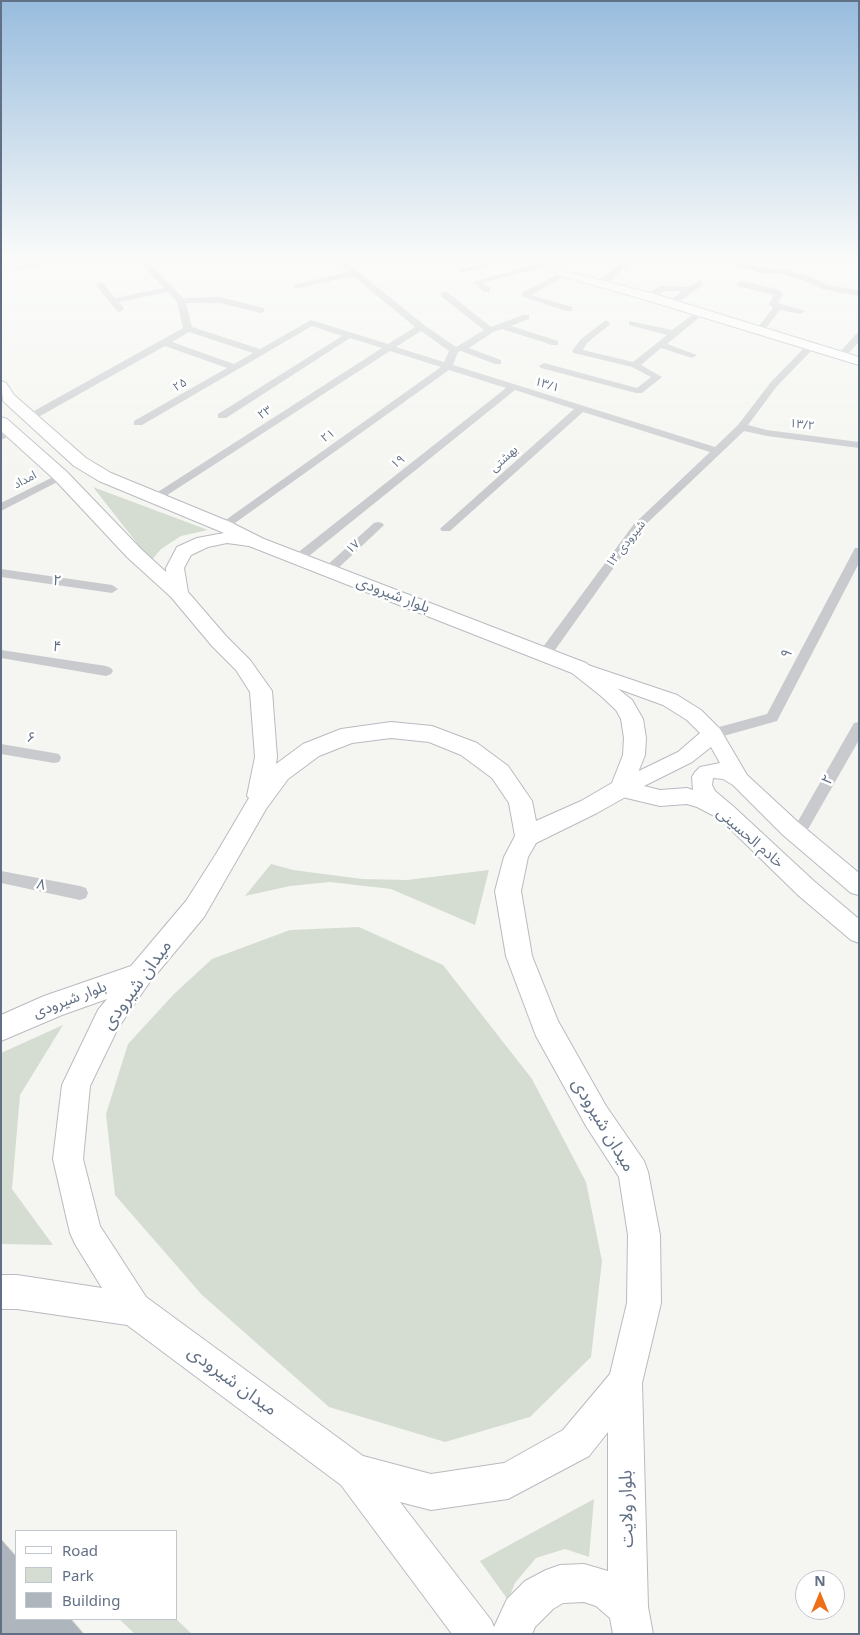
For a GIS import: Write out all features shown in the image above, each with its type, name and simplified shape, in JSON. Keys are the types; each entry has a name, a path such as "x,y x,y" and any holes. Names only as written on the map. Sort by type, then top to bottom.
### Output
{"main road":[{"path":"767,333 859,361"},
{"name":"بلوار شیرودی","path":"1,386 8,398 29,418 80,462 104,478 224,526 258,543 300,557 328,570 579,668 624,705 632,719 635,738 634,755 621,788"},
{"path":"4,430 61,476 134,553 178,593 219,641 243,665 261,691 266,757 258,803"},
{"path":"178,593 175,568 184,551 203,542 227,538 258,543"},
{"path":"579,668 670,700 694,715 713,734 740,780"},
{"name":"میدان شیرودی","path":"391,730 432,734 469,749 500,772 520,801 527,836 516,858 508,891 519,956 546,1027 596,1116 633,1172 644,1235 644,1303 625,1383 576,1443 508,1481 431,1492 354,1472 134,1309 86,1233 68,1159 76,1085 108,1019 140,975 195,909 258,803 280,773 311,750 349,735 391,730"},
{"path":"527,836 590,807 621,788 685,757 713,734"},
{"path":"727,813 706,796 702,785 702,777 707,772 717,770 728,773 740,780 798,834 859,886"},
{"name":"خادم الحسینی","path":"621,788 641,795 660,798 687,796 703,800 727,813 807,889 859,934"},
{"name":"بلوار شیرودی","path":"1,1028 54,1005 140,975"},
{"path":"1,1292 17,1292 134,1309"},
{"name":"بلوار ولایت","path":"625,1383 631,1620"},
{"path":"354,1472 477,1634"},
{"path":"511,1634 521,1613 539,1595 560,1584 584,1583 607,1590 631,1620"}],"street":[{"path":"29,418 179,333"},
{"path":"204,333 260,352"},
{"name":"۲۵","path":"138,423 294,333"},
{"name":"۱۳/۱","path":"344,333 718,451"},
{"name":"۲۳","path":"154,499 412,333"},
{"path":"432,333 458,349 498,362"},
{"path":"446,367 458,349 484,333"},
{"path":"525,333 555,343"},
{"path":"544,366 637,392 657,377 635,365 578,351 584,341 593,333"},
{"path":"635,365 675,334"},
{"path":"222,416 349,335"},
{"path":"841,356 859,336"},
{"path":"164,342 234,367"},
{"path":"661,345 692,356"},
{"name":"شیرودی ۱۳","path":"545,654 638,526 742,428 774,384 810,346"},
{"name":"۲۱","path":"224,526 446,367"},
{"name":"۱۹","path":"300,557 513,387"},
{"name":"بهشتی","path":"446,529 580,409"},
{"name":"۱۳/۲","path":"742,428 859,445"},
{"name":"امداد","path":"1,508 61,476"},
{"name":"۱۷","path":"328,570 378,525"},
{"name":"۹","path":"713,734 772,718 859,551"},
{"name":"۲","path":"1,573 112,589"},
{"name":"۴","path":"1,654 106,672"},
{"name":"۲","path":"798,834 859,727"},
{"name":"۶","path":"1,749 54,758"},
{"name":"۸","path":"1,877 80,892"}],"green space":[{"path":"93,487 208,530 181,536 161,549 151,561"},
{"path":"271,864 293,870 362,879 407,880 489,870 475,925 391,889 330,882 290,886 245,896"},
{"path":"359,927 443,965 532,1079 586,1182 602,1261 591,1357 530,1417 445,1442 329,1407 202,1295 115,1195 106,1114 128,1044 174,994 212,959 290,930"},
{"path":"63,1025 20,1095 12,1189 53,1245 1,1244 1,1053"},
{"path":"594,1499 589,1557 565,1549 536,1558 515,1583 508,1600 480,1561"},
{"path":"120,1620 177,1620 192,1634 135,1634"}],"building":[{"path":"1,1539 15,1555 15,1620 72,1620 84,1634 1,1634"}]}
